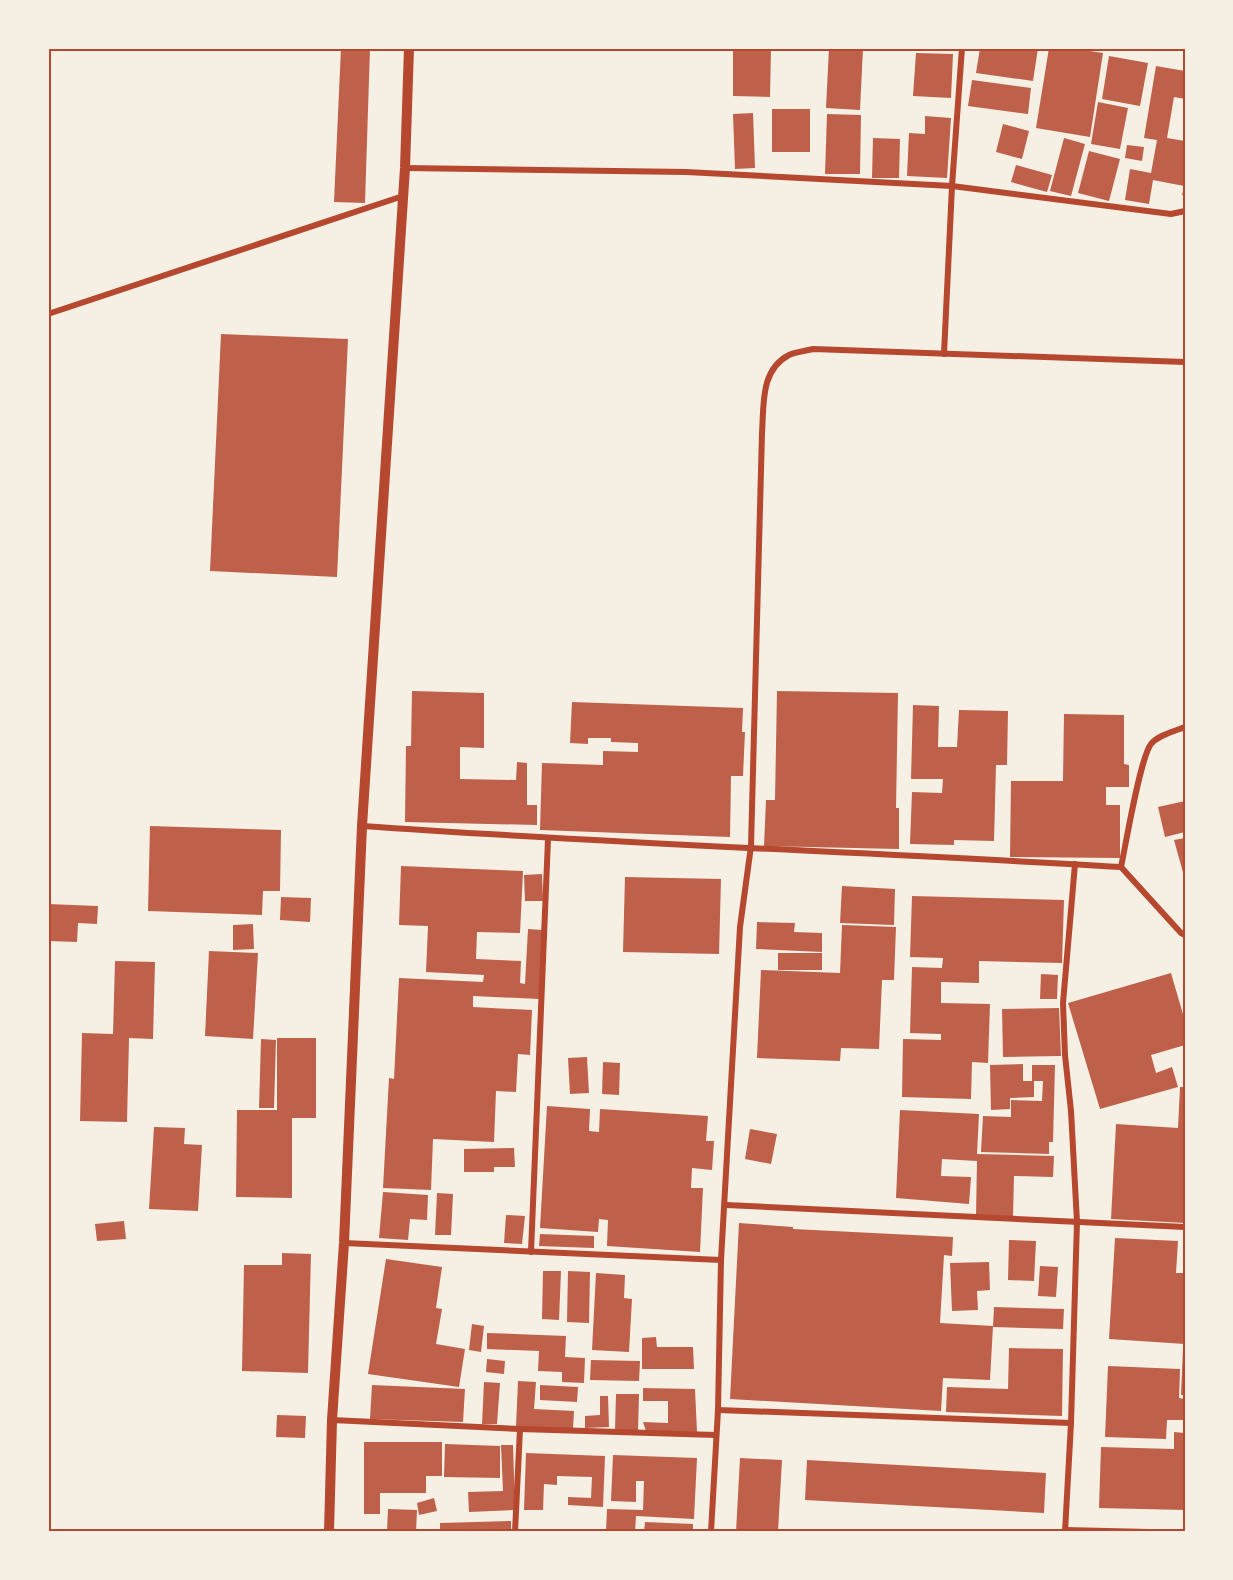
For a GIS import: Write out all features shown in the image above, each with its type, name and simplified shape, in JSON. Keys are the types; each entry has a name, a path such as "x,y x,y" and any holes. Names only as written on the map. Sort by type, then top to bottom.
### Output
{"street":[{"path":"329,1532 332,1420 344,1243 362,826 405,168 409,48"},
{"path":"944,354 952,186 962,48"},
{"path":"405,168 686,172 952,186 1171,214 1185,211"},
{"path":"48,314 403,196"},
{"path":"711,1532 718,1410 721,1260 741,927 751,846 761,445 766,383 773,366 790,354 813,350 1185,362"},
{"path":"1121,867 1143,765 1151,744 1168,733 1185,728"},
{"path":"362,826 548,839 751,846 1121,867 1185,935"},
{"path":"531,1252 548,839"},
{"path":"1075,864 1063,1003 1077,1222 1071,1424 1065,1531 1149,1532"},
{"path":"726,1205 1185,1227"},
{"path":"344,1243 721,1260"},
{"path":"718,1410 1071,1424"},
{"path":"332,1420 520,1430 716,1435"},
{"path":"515,1532 520,1430"}],"building":[{"path":"341,48 370,48 365,203 334,202"},
{"path":"733,48 771,48 770,97 733,96"},
{"path":"829,48 863,48 860,110 826,108"},
{"path":"980,48 1038,48 1033,81 976,73"},
{"path":"1049,48 1070,48 1103,53 1090,137 1036,128"},
{"path":"916,53 953,54 951,98 913,96"},
{"path":"1109,56 1148,63 1140,106 1102,99"},
{"path":"1156,66 1185,71 1185,99 1174,97 1167,138 1185,141 1185,195 1182,195 1184,186 1153,180 1149,204 1125,200 1130,169 1151,173 1157,140 1144,138"},
{"path":"972,80 1031,88 1028,114 968,106"},
{"path":"1098,102 1128,108 1120,149 1091,144"},
{"path":"772,109 810,109 810,152 772,152"},
{"path":"753,113 755,168 735,169 733,114"},
{"path":"827,114 861,115 860,174 825,174"},
{"path":"925,116 951,118 947,178 907,176 909,133 925,134"},
{"path":"1003,124 1029,131 1022,159 996,152"},
{"path":"873,138 900,139 899,178 872,178"},
{"path":"1064,138 1085,144 1071,196 1050,191"},
{"path":"1127,145 1144,147 1142,161 1125,158"},
{"path":"1089,151 1120,159 1109,201 1078,193"},
{"path":"1016,165 1052,175 1047,192 1011,182"},
{"path":"221,334 348,339 337,577 210,571"},
{"path":"412,691 484,693 484,748 460,747 460,779 516,780 517,762 527,763 527,805 537,805 537,825 405,822 406,746 411,746"},
{"path":"777,691 898,693 896,808 899,808 899,849 764,846 766,800 775,800"},
{"path":"572,702 743,708 742,732 745,732 743,776 731,776 730,837 540,830 542,763 603,765 603,751 638,752 638,743 611,742 611,738 588,738 588,744 570,743"},
{"path":"913,705 939,706 938,747 957,747 959,710 1008,711 1007,765 996,765 994,841 954,840 954,845 910,844 912,792 942,793 943,779 911,779"},
{"path":"1064,714 1124,715 1124,764 1129,765 1129,787 1106,787 1106,805 1120,805 1120,858 1010,857 1011,781 1063,781"},
{"path":"1185,801 1185,832 1165,837 1158,807"},
{"path":"150,826 281,830 280,891 263,891 262,915 148,911"},
{"path":"1185,838 1185,876 1184,876 1174,840"},
{"path":"401,866 523,871 520,933 477,932 476,959 521,961 520,983 525,984 528,929 542,930 539,999 473,996 473,1007 532,1010 530,1055 518,1054 516,1092 496,1091 494,1142 433,1139 431,1190 383,1188 389,1078 394,1079 399,978 483,982 484,975 426,972 428,926 399,925"},
{"path":"542,874 543,901 525,901 524,875"},
{"path":"625,877 721,879 719,954 623,952"},
{"path":"842,886 895,889 894,925 840,923"},
{"path":"912,896 1064,900 1062,963 979,961 979,983 941,982 941,1003 990,1004 988,1063 972,1062 971,1099 902,1097 903,1039 941,1040 941,1034 910,1033 912,967 942,968 943,958 910,957"},
{"path":"281,897 311,898 310,922 280,920"},
{"path":"48,904 98,906 97,924 78,923 77,942 48,941"},
{"path":"757,922 795,923 794,932 822,933 822,952 756,949"},
{"path":"253,924 254,949 233,950 233,925"},
{"path":"842,925 896,927 894,980 882,980 879,1049 841,1048 840,1061 757,1058 761,970 840,973"},
{"path":"209,951 258,953 253,1039 205,1036"},
{"path":"778,953 822,953 822,970 778,970"},
{"path":"115,961 155,962 153,1039 129,1038 127,1122 80,1121 82,1033 113,1034"},
{"path":"1171,973 1185,1021 1185,1045 1151,1055 1156,1073 1172,1067 1178,1087 1100,1109 1068,1003"},
{"path":"1041,974 1058,975 1057,999 1040,999"},
{"path":"1059,1008 1061,1056 1003,1057 1002,1009"},
{"path":"277,1038 316,1038 316,1118 292,1118 292,1198 236,1197 237,1110 277,1110"},
{"path":"261,1039 276,1040 274,1108 259,1108"},
{"path":"587,1057 589,1093 570,1094 568,1058"},
{"path":"603,1062 620,1063 619,1095 602,1094"},
{"path":"1023,1064 1023,1081 1032,1081 1032,1065 1055,1065 1053,1142 1049,1142 1049,1154 981,1152 983,1116 1011,1117 1011,1100 1042,1101 1043,1081 1034,1081 1034,1097 1010,1098 1010,1109 991,1110 990,1065"},
{"path":"1180,1087 1185,1087 1185,1223 1111,1219 1116,1124 1178,1128"},
{"path":"547,1106 590,1109 589,1131 599,1132 600,1109 708,1116 706,1141 714,1141 712,1170 692,1168 691,1188 703,1188 700,1252 607,1246 608,1220 599,1219 598,1232 540,1228"},
{"path":"900,1110 979,1114 977,1154 1054,1156 1053,1177 1014,1176 1013,1217 976,1216 977,1161 942,1159 941,1176 971,1177 969,1204 896,1198"},
{"path":"154,1127 185,1128 184,1144 202,1145 198,1211 149,1209"},
{"path":"750,1129 777,1134 771,1164 745,1159"},
{"path":"514,1148 515,1167 494,1167 494,1172 464,1172 464,1149"},
{"path":"383,1192 428,1195 427,1220 410,1219 408,1240 379,1238"},
{"path":"437,1193 453,1194 451,1235 435,1235"},
{"path":"506,1215 525,1216 522,1244 504,1243"},
{"path":"124,1221 126,1239 97,1241 95,1224"},
{"path":"739,1223 793,1227 793,1229 953,1237 952,1256 944,1255 940,1323 993,1326 990,1380 943,1378 941,1411 730,1399"},
{"path":"540,1234 594,1236 594,1248 539,1246"},
{"path":"1115,1238 1178,1241 1176,1273 1185,1273 1185,1344 1109,1339"},
{"path":"1009,1240 1036,1241 1034,1281 1008,1280"},
{"path":"282,1253 311,1254 308,1373 242,1371 244,1265 282,1265"},
{"path":"386,1259 442,1267 436,1308 442,1309 436,1344 465,1349 459,1387 368,1374"},
{"path":"989,1262 990,1290 977,1291 978,1310 952,1311 950,1263"},
{"path":"1040,1266 1058,1267 1056,1297 1038,1296"},
{"path":"543,1271 561,1271 559,1320 542,1319"},
{"path":"568,1271 590,1272 589,1323 567,1322"},
{"path":"596,1273 625,1275 624,1298 632,1299 629,1352 592,1350"},
{"path":"994,1307 1064,1309 1063,1329 993,1327"},
{"path":"472,1324 484,1326 481,1352 469,1350"},
{"path":"487,1333 566,1336 565,1357 585,1358 584,1383 562,1382 562,1372 538,1371 539,1351 487,1349"},
{"path":"656,1337 657,1347 693,1347 694,1369 642,1369 642,1338"},
{"path":"1009,1348 1063,1349 1062,1416 946,1412 947,1387 1008,1389"},
{"path":"1183,1349 1185,1349 1185,1395 1181,1395"},
{"path":"487,1359 505,1361 504,1374 486,1372"},
{"path":"591,1360 640,1361 639,1381 590,1380"},
{"path":"1108,1366 1180,1369 1179,1398 1185,1399 1185,1420 1167,1420 1166,1439 1105,1437"},
{"path":"518,1381 536,1382 534,1409 574,1411 573,1429 516,1427"},
{"path":"484,1382 500,1383 497,1424 482,1424"},
{"path":"372,1385 465,1389 463,1422 370,1419"},
{"path":"540,1385 578,1387 577,1402 540,1400"},
{"path":"643,1388 695,1389 697,1432 646,1431 643,1422 668,1423 668,1401 643,1401"},
{"path":"616,1394 639,1394 638,1431 615,1430"},
{"path":"600,1396 608,1396 609,1427 585,1428 585,1416 600,1415"},
{"path":"277,1415 306,1416 305,1438 276,1437"},
{"path":"1174,1432 1185,1433 1185,1510 1099,1508 1101,1447 1174,1449"},
{"path":"364,1442 442,1442 442,1476 426,1476 426,1493 380,1493 380,1514 364,1514"},
{"path":"445,1444 500,1446 500,1478 444,1477"},
{"path":"501,1445 513,1445 515,1510 469,1512 468,1492 503,1491"},
{"path":"526,1453 605,1456 603,1507 568,1505 568,1497 591,1498 592,1477 557,1476 557,1485 544,1484 543,1510 524,1510"},
{"path":"613,1455 697,1458 694,1519 636,1516 635,1532 606,1532 607,1509 643,1510 644,1481 636,1481 636,1502 611,1501"},
{"path":"740,1458 782,1460 778,1532 736,1532"},
{"path":"807,1460 1046,1473 1044,1513 805,1500"},
{"path":"434,1498 437,1511 419,1515 417,1503"},
{"path":"388,1509 417,1510 416,1532 387,1531"},
{"path":"511,1521 511,1532 440,1532 440,1523"},
{"path":"645,1522 693,1524 693,1532 644,1532"}]}
